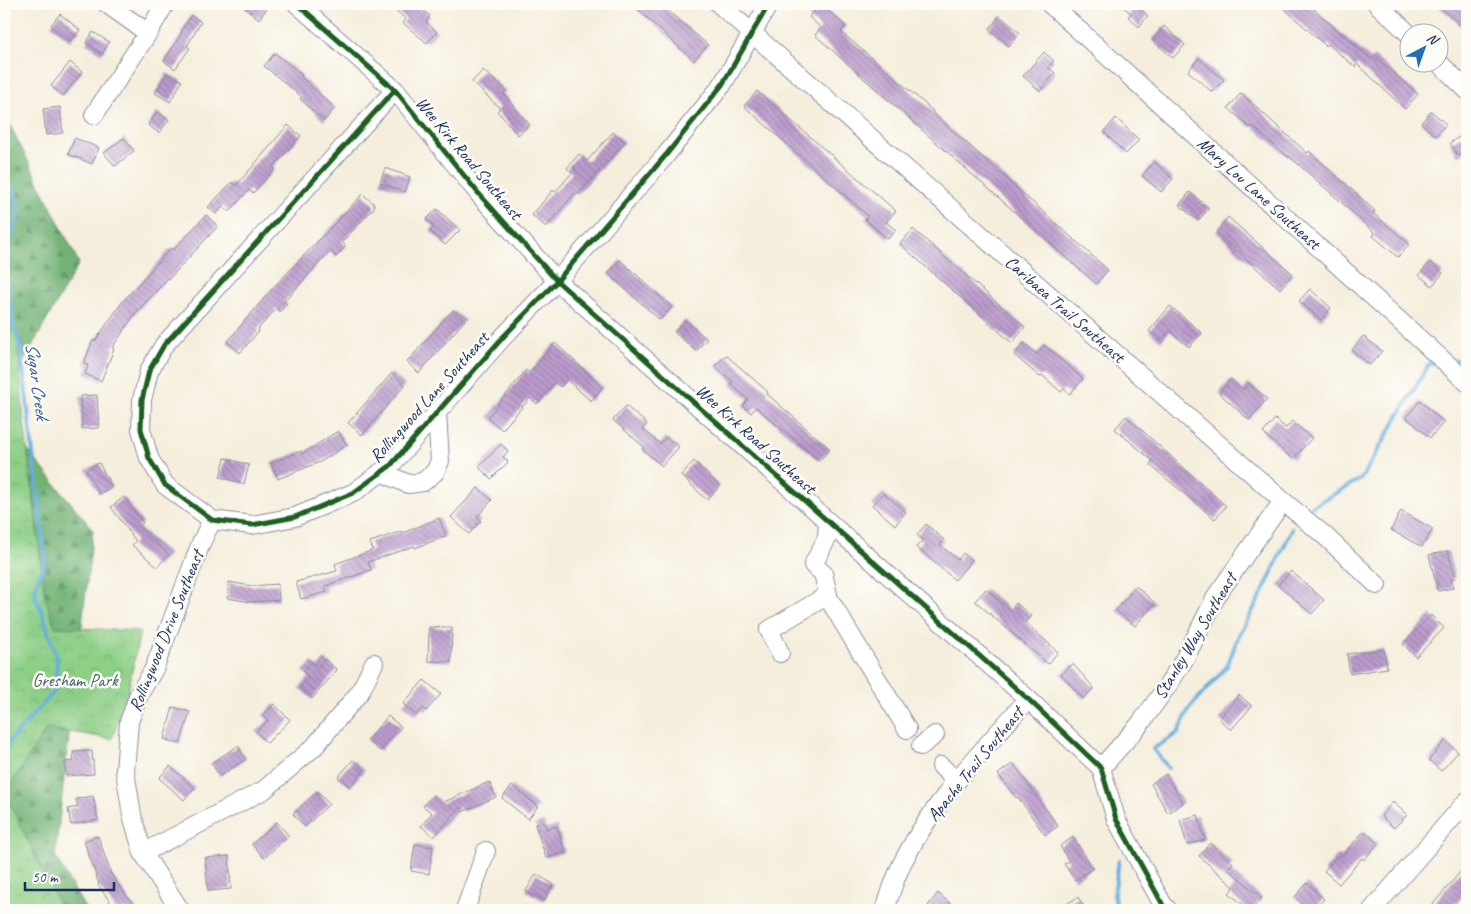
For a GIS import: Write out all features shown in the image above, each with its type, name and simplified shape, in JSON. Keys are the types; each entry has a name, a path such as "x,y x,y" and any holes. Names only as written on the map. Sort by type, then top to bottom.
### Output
{"street":[{"path":"107,4 148,33"},
{"path":"94,115 165,4"},
{"name":"Wee Kirk Road Southeast","path":"297,4 395,90 479,194 557,281 1028,699 1101,768"},
{"name":"Caribaea Trail Southeast","path":"719,4 1283,501 1326,536 1377,585"},
{"name":"Rollingwood Lane Southeast","path":"395,90 164,345 149,371 142,400 141,429 149,458 165,485 212,520 252,525 295,517 353,493 390,466 504,336 557,281 666,155 722,85 769,4"},
{"name":"Mary Lou Lane Southeast","path":"1050,4 1467,382"},
{"path":"1377,4 1398,24"},
{"path":"1448,72 1467,90"},
{"path":"381,472 408,484 422,482 435,472 440,461 436,413"},
{"name":"Stanley Way Southeast","path":"1101,768 1140,724 1168,684 1185,658 1217,595 1283,501"},
{"name":"Rollingwood Drive Southeast","path":"180,910 143,853 132,816 125,771 129,722 139,694 154,669 212,520"},
{"path":"828,522 827,538 813,566 823,573 829,599 907,729"},
{"path":"780,653 768,630 828,595"},
{"path":"143,853 264,790 314,747 360,692 374,663"},
{"name":"Apache Trail Southeast","path":"885,910 895,880 921,830 956,782 1028,699"},
{"path":"941,766 956,782"},
{"path":"1101,768 1116,819 1163,905 1168,910"},
{"path":"1372,910 1467,801"},
{"path":"465,910 486,851"}],"green space":[{"path":"4,113 79,263 4,396"},
{"name":"Gresham Park","path":"17,329 23,413 45,597 55,627 140,631 128,692 112,739 47,728 5,793 61,910 4,910 4,335"},
{"path":"4,421 93,530 55,856 86,910 4,910"}],"building":[{"path":"240,4 262,4 267,8 259,19"},
{"path":"388,4 412,4 420,10 422,9 430,16 426,22 437,32 427,43 403,23 406,19"},
{"path":"632,4 660,4 708,45 694,61"},
{"path":"820,4 846,26 841,32 933,111 1108,270 1096,284 815,35 821,28 809,17"},
{"path":"1119,4 1134,4 1148,16 1139,27 1128,17 1131,13"},
{"path":"1279,4 1308,4 1371,59 1374,56 1418,94 1405,109 1357,64 1355,67 1328,44 1326,46"},
{"path":"1436,4 1464,4 1467,7 1467,31"},
{"path":"60,14 80,30 70,41 51,25"},
{"path":"191,15 201,22 187,46 190,48 175,69 164,61"},
{"path":"1000,16 1020,33 1009,46 989,29"},
{"path":"1164,26 1185,45 1173,58 1152,40"},
{"path":"93,32 109,42 102,54 86,43"},
{"path":"1044,52 1054,61 1048,67 1055,73 1040,91 1023,76"},
{"path":"275,53 302,75 301,77 335,108 324,121 300,99 302,97 264,66"},
{"path":"1199,58 1224,80 1212,92 1188,71"},
{"path":"70,62 82,72 63,96 51,86"},
{"path":"483,70 506,91 503,93 530,125 518,135 497,111 500,108 472,82"},
{"path":"167,73 182,81 170,102 155,93"},
{"path":"757,91 896,211 886,222 896,230 888,239 865,219 868,216 744,106"},
{"path":"1241,93 1307,153 1309,151 1375,211 1373,213 1409,244 1398,257 1373,236 1375,233 1289,156 1228,108"},
{"path":"60,107 63,133 46,135 43,109"},
{"path":"1431,111 1446,124 1436,136 1421,123"},
{"path":"157,112 169,120 159,133 148,125"},
{"path":"1116,118 1139,140 1126,154 1104,132"},
{"path":"288,125 301,136 253,193 249,190 229,212 223,206 216,214 208,207 232,182 236,186"},
{"path":"613,132 625,142 577,195 575,193 546,227 532,215 553,190 555,192 572,173 567,168 579,154 587,161"},
{"path":"1462,135 1467,145 1467,151 1458,156 1450,143"},
{"path":"75,138 99,148 92,164 68,154"},
{"path":"124,138 134,151 115,166 104,153"},
{"path":"1154,162 1173,179 1161,192 1142,176"},
{"path":"385,168 410,177 405,192 380,183"},
{"path":"1190,192 1209,208 1198,221 1179,205"},
{"path":"363,194 374,204 374,208 342,242 346,246 336,257 330,251 284,302 287,304 280,312 277,308 240,353 227,342 271,290"},
{"path":"437,209 460,230 445,245 430,231 434,227 426,220"},
{"path":"206,215 218,226 135,314 112,348 114,349 101,381 85,374 88,365 84,363 93,340 95,341 123,301 171,248 173,250"},
{"path":"1228,217 1293,274 1280,289 1216,232"},
{"path":"913,229 1025,327 1012,343 900,244"},
{"path":"620,260 672,307 660,320 608,274"},
{"path":"1430,262 1443,273 1432,286 1419,275"},
{"path":"1310,289 1331,308 1321,320 1299,301"},
{"path":"1170,306 1202,333 1189,347 1170,331 1161,341 1149,331"},
{"path":"453,310 465,320 419,373 407,362"},
{"path":"685,320 707,339 696,351 674,332"},
{"path":"1363,336 1382,351 1370,365 1352,350"},
{"path":"555,343 603,387 591,401 567,380 560,387 555,383 537,404 530,398 502,430 488,417 526,370 529,373"},
{"path":"1024,343 1037,354 1044,345 1083,379 1070,394 1064,389 1061,392 1042,375 1040,377 1014,355"},
{"path":"726,355 830,449 819,461 756,407 751,413 743,406 748,399 715,366"},
{"path":"392,373 405,385 362,435 348,423"},
{"path":"1231,379 1243,390 1249,383 1267,399 1249,420 1219,393"},
{"path":"97,395 99,428 82,429 80,396"},
{"path":"1420,401 1444,422 1430,438 1406,417"},
{"path":"626,406 647,424 643,429 660,444 666,437 679,447 662,466 642,449 644,447 613,420"},
{"path":"1126,416 1226,506 1215,519 1150,465 1153,461 1115,429"},
{"path":"1275,419 1286,428 1292,421 1312,438 1293,459 1263,433"},
{"path":"338,431 347,445 322,461 278,479 271,463 301,451 302,454"},
{"path":"501,444 508,451 503,457 508,462 491,479 479,467"},
{"path":"225,458 249,465 244,484 220,477"},
{"path":"694,461 720,486 707,500 681,475"},
{"path":"99,463 112,487 99,494 86,470"},
{"path":"478,488 492,500 477,517 481,521 469,534 451,517"},
{"path":"883,493 906,512 895,525 872,505"},
{"path":"124,497 143,523 138,527 169,554 157,567 132,545 136,541 111,507"},
{"path":"1401,511 1433,529 1422,547 1391,530"},
{"path":"439,518 446,536 415,548 414,546 368,562 371,570 325,586 327,592 301,599 296,582 337,571 335,564 373,550 370,542 402,531 403,533"},
{"path":"926,524 944,540 940,545 958,560 963,553 972,560 955,580 916,547 923,540 917,535"},
{"path":"1448,551 1455,578 1451,579 1453,588 1438,591 1429,555"},
{"path":"1291,571 1324,600 1312,614 1278,585"},
{"path":"229,582 251,586 278,584 279,600 251,602 227,598"},
{"path":"1136,586 1155,603 1135,626 1116,610"},
{"path":"986,589 1010,610 1016,603 1031,616 1025,622 1058,652 1048,664 975,601"},
{"path":"1431,615 1444,628 1416,657 1403,644"},
{"path":"429,627 452,628 451,662 428,661"},
{"path":"1384,649 1387,668 1350,674 1347,654"},
{"path":"325,659 337,670 312,699 299,688 309,677 303,671 312,662 318,667"},
{"path":"1073,664 1094,688 1083,699 1061,674"},
{"path":"424,680 441,694 426,711 423,708 416,715 403,704"},
{"path":"1239,695 1252,706 1231,730 1219,719"},
{"path":"274,704 290,720 267,743 256,732 268,720 263,715"},
{"path":"173,707 190,712 180,744 164,739"},
{"path":"388,716 401,727 380,751 367,740"},
{"path":"1445,741 1458,752 1441,771 1429,760"},
{"path":"238,746 246,759 220,776 211,763"},
{"path":"92,751 94,774 66,776 65,762 74,761 73,752"},
{"path":"353,760 365,770 350,787 338,777"},
{"path":"1013,763 1058,826 1045,835 1018,797 1016,798 998,774"},
{"path":"170,766 195,788 184,800 159,778"},
{"path":"1166,774 1183,803 1168,813 1151,784"},
{"path":"489,782 496,797 462,812 460,807 434,837 421,826 432,813 423,806 433,795 442,803"},
{"path":"512,786 538,806 528,819 502,798"},
{"path":"317,791 329,804 305,827 293,814"},
{"path":"93,796 98,820 71,825 68,809 78,807 76,799"},
{"path":"1393,802 1407,815 1394,828 1381,816"},
{"path":"1198,815 1205,840 1187,845 1180,820"},
{"path":"277,822 289,836 264,858 252,844"},
{"path":"544,822 546,829 557,826 565,852 546,858 535,824"},
{"path":"1364,831 1378,844 1364,860 1362,858 1339,884 1324,871 1338,855 1341,857"},
{"path":"98,836 111,874 137,910 116,910 98,885 84,841"},
{"path":"1073,837 1093,868 1075,880 1064,864 1069,861 1060,846"},
{"path":"1210,843 1233,863 1228,869 1262,898 1251,910 1229,893 1234,887 1199,856"},
{"path":"415,844 433,847 429,874 411,871"},
{"path":"229,856 231,889 208,891 205,858"},
{"path":"1467,864 1467,890 1449,910 1428,910"},
{"path":"536,874 553,884 544,901 526,891"},
{"path":"1307,883 1324,899 1314,910 1309,910 1295,897"},
{"path":"938,893 958,910 933,910 928,906"},
{"path":"1078,897 1086,910 1057,910"}],"waterway":[{"name":"Sugar Creek","path":"4,181 14,193 18,208 14,230 4,250"},
{"name":"Sugar Creek","path":"4,264 13,323 21,350 44,548 45,562 36,584 35,597 41,609 57,659 54,692 4,747"},
{"path":"1455,360 1467,358"},
{"path":"1311,507 1361,479 1429,364 1433,363"},
{"path":"1168,768 1153,749 1178,733 1189,709 1227,666 1239,635 1262,594 1292,529"},
{"path":"1117,910 1114,895 1119,860"}],"cycle path":[{"path":"297,4 395,90 479,194 557,281 1028,699 1101,768 1116,819 1163,905 1168,910"},
{"path":"395,90 164,345 149,371 142,400 141,429 149,458 165,485 212,520 252,525 295,517 353,493 390,466 504,336 557,281 666,155 722,85 769,4"}]}
